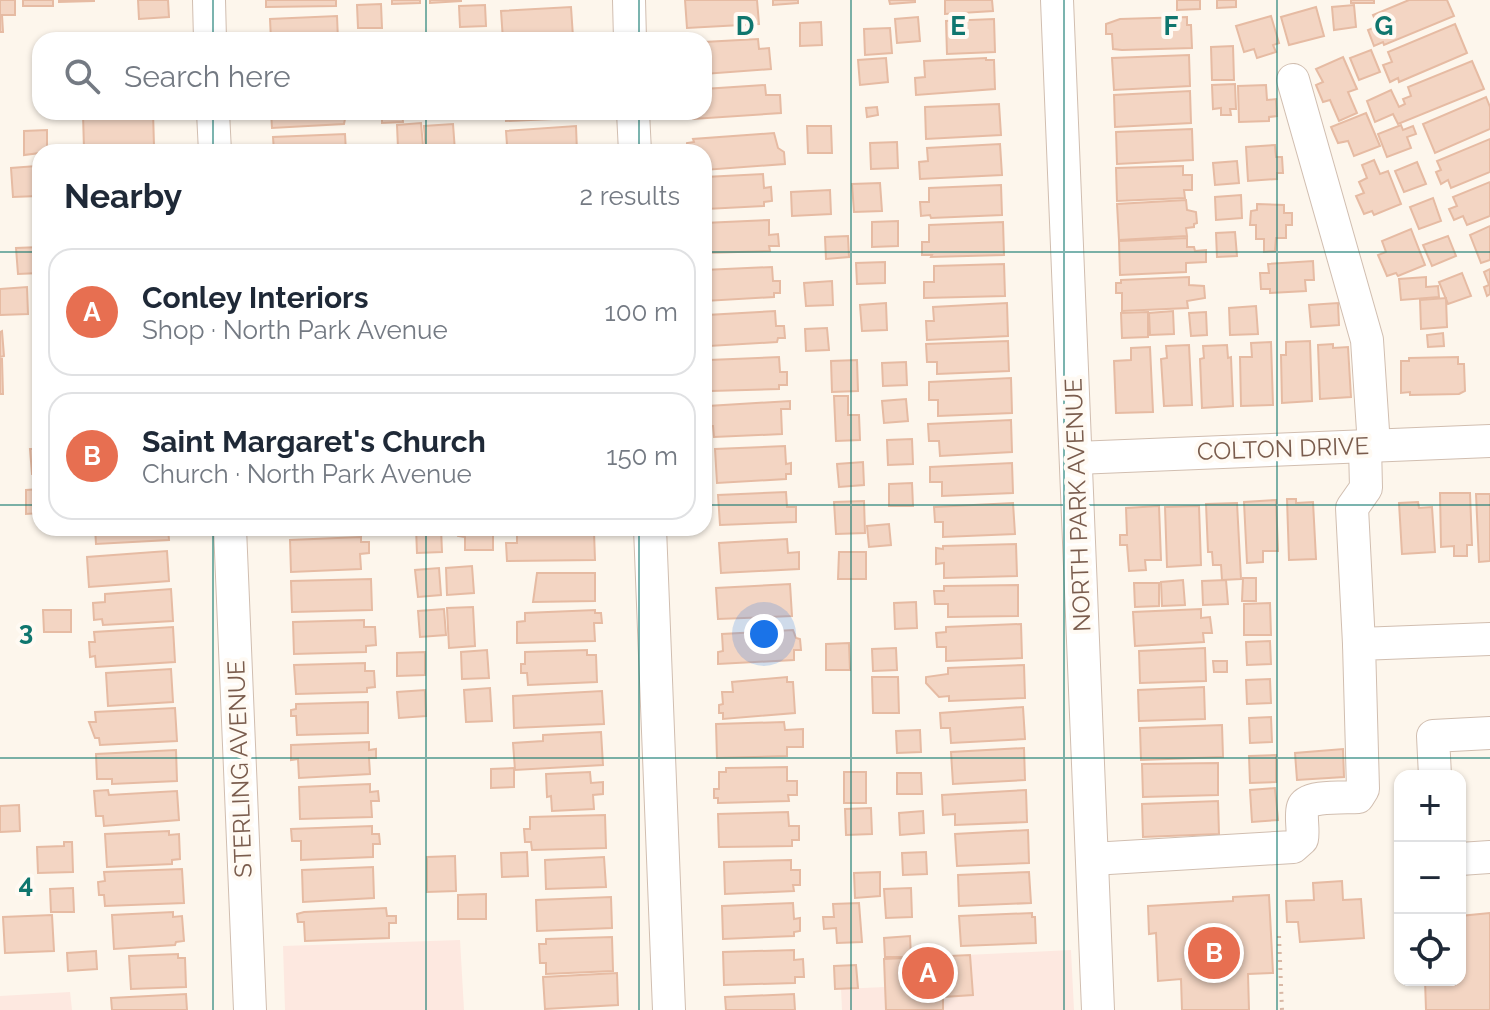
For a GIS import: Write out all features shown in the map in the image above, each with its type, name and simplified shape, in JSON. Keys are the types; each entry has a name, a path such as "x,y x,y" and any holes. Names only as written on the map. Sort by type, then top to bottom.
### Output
{"street":[{"path":"209,0 210,32"},
{"path":"629,0 630,32"},
{"name":"NORTH PARK AVENUE","path":"1057,0 1098,1010"},
{"path":"1092,859 1286,849 1302,839 1302,808 1306,803 1315,799 1358,797 1363,789 1352,508 1366,488 1369,446 1367,340 1293,80"},
{"path":"213,120 215,144"},
{"path":"633,120 635,144"},
{"name":"COLTON DRIVE","path":"1076,458 1490,441"},
{"name":"STERLING AVENUE","path":"230,536 250,1010"},
{"path":"650,536 669,1010"},
{"path":"1359,644 1490,639"},
{"path":"1435,770 1433,736 1490,733"},
{"path":"1466,859 1490,857"}],"path":[{"path":"1279,936 1282,1010"}],"shaded area":[{"path":"460,940 464,1010 285,1010 283,946"},
{"path":"1071,950 1074,1010 842,1010 841,989 885,987 884,959"},
{"path":"70,992 72,1010 0,1010 0,996"}],"building":[{"path":"0,0 15,0 15,15 2,15 3,32 0,32"},
{"path":"23,0 53,0 53,6 23,6"},
{"path":"94,0 94,1 59,2"},
{"path":"138,0 168,0 169,17 139,19"},
{"path":"266,0 336,0 336,6 266,7"},
{"path":"392,0 420,0 420,3 392,4"},
{"path":"430,0 461,0 461,1 430,3"},
{"path":"685,0 757,0 759,24 687,28"},
{"path":"773,0 798,0 798,3 773,5"},
{"path":"889,0 915,0 915,2 890,4"},
{"path":"945,0 992,0 993,11 945,14"},
{"path":"1177,0 1200,0 1200,9 1177,10"},
{"path":"1217,0 1236,0 1236,7 1217,8"},
{"path":"1351,0 1374,0 1374,3 1351,3"},
{"path":"1409,0 1447,0 1454,16 1384,45 1383,42 1374,46 1368,30 1378,26 1373,15"},
{"path":"381,4 382,28 358,28 357,5"},
{"path":"485,5 486,26 460,27 459,6"},
{"path":"1354,5 1356,27 1334,30 1332,7"},
{"path":"571,7 573,32 502,32 501,11"},
{"path":"1316,7 1324,36 1289,45 1281,17"},
{"path":"337,16 338,32 271,32 270,19"},
{"path":"1271,16 1279,43 1273,45 1276,52 1257,58 1254,49 1244,52 1236,26"},
{"path":"918,17 920,41 897,43 895,19"},
{"path":"1187,17 1187,25 1191,25 1192,48 1113,49 1112,34 1106,34 1106,24 1120,19"},
{"path":"994,19 995,52 947,54 946,21"},
{"path":"821,22 822,45 800,46 800,23"},
{"path":"1455,24 1467,53 1399,82 1398,78 1390,82 1383,65 1392,62 1388,52"},
{"path":"890,28 892,53 865,55 864,29"},
{"path":"758,39 759,49 769,48 771,69 712,73 712,42"},
{"path":"1233,46 1234,80 1212,80 1211,47"},
{"path":"1371,50 1380,72 1359,80 1350,58"},
{"path":"1189,55 1190,86 1114,90 1112,58"},
{"path":"1343,57 1357,89 1348,92 1357,113 1339,121 1330,100 1323,102 1316,85 1323,82 1316,69"},
{"path":"886,58 888,82 860,85 858,60"},
{"path":"994,60 995,89 916,95 915,78 925,77 924,61"},
{"path":"1472,61 1484,89 1398,124 1393,114 1375,122 1367,101 1391,90 1399,107 1405,104 1403,99 1411,96 1408,87"},
{"path":"1235,84 1236,109 1230,109 1231,115 1221,115 1221,108 1213,109 1212,85"},
{"path":"765,85 766,95 780,95 781,113 712,118 712,88"},
{"path":"1266,85 1267,100 1276,99 1277,116 1269,117 1269,121 1239,122 1238,86"},
{"path":"1190,91 1191,123 1115,127 1114,95"},
{"path":"1486,97 1490,107 1490,129 1435,153 1423,124"},
{"path":"999,104 1001,135 926,139 925,107"},
{"path":"877,107 878,115 867,117 866,108"},
{"path":"1366,113 1380,146 1354,156 1348,141 1338,143 1331,127"},
{"path":"83,120 153,120 154,144 84,144"},
{"path":"272,120 345,120 344,124 272,128"},
{"path":"382,120 403,122 382,123"},
{"path":"421,123 423,144 398,144 397,125"},
{"path":"453,124 454,144 425,144 424,126"},
{"path":"1401,125 1403,130 1413,126 1416,134 1407,137 1411,148 1387,157 1378,134"},
{"path":"576,126 577,144 507,144 506,131"},
{"path":"807,126 831,126 832,153 808,153"},
{"path":"1192,129 1193,160 1117,164 1116,132"},
{"path":"47,130 47,144 32,144 32,154 24,155 24,131"},
{"path":"774,133 778,148 784,152 785,164 712,169 712,144 687,144 694,142 693,139"},
{"path":"345,134 346,144 273,144 273,137"},
{"path":"1490,139 1490,172 1451,188 1448,180 1441,184 1436,172 1441,170 1437,161"},
{"path":"897,142 898,168 871,169 870,143"},
{"path":"1000,144 1002,175 920,179 919,162 928,161 927,148"},
{"path":"1275,145 1276,157 1282,157 1283,173 1277,173 1277,179 1248,181 1246,147"},
{"path":"1374,160 1380,174 1388,171 1401,204 1374,215 1372,211 1364,214 1356,196 1364,193 1359,182 1367,178 1362,165"},
{"path":"1237,161 1239,183 1215,185 1213,163"},
{"path":"1417,162 1426,184 1404,192 1395,171"},
{"path":"32,166 32,196 13,197 11,168"},
{"path":"1183,166 1183,175 1192,175 1192,190 1184,190 1185,198 1117,201 1116,168"},
{"path":"763,174 764,188 771,187 772,201 764,202 764,206 712,209 712,177"},
{"path":"1490,182 1490,216 1467,225 1463,216 1454,220 1449,209 1457,206 1453,197"},
{"path":"880,183 882,211 854,212 852,184"},
{"path":"1001,185 1002,215 921,216 920,202 929,202 929,188"},
{"path":"830,190 831,214 792,216 791,192"},
{"path":"1241,195 1242,218 1216,220 1215,197"},
{"path":"1433,198 1441,221 1419,229 1410,207"},
{"path":"1186,200 1187,210 1196,212 1197,223 1194,227 1186,228 1187,236 1119,240 1117,204"},
{"path":"1257,204 1284,205 1284,213 1292,213 1292,225 1286,225 1286,238 1276,238 1275,251 1264,252 1264,239 1256,239 1256,225 1250,225 1251,211 1257,210"},
{"path":"769,220 769,235 778,234 779,246 769,246 770,251 712,253 712,223"},
{"path":"898,221 898,246 872,247 872,222"},
{"path":"1003,222 1004,255 922,255 922,242 929,242 929,225"},
{"path":"1490,226 1490,260 1481,263 1470,235"},
{"path":"1411,229 1425,265 1398,276 1396,273 1387,276 1378,255 1386,252 1382,241"},
{"path":"1235,232 1237,256 1217,257 1216,233"},
{"path":"848,236 849,257 826,259 825,237"},
{"path":"1448,236 1456,256 1432,266 1423,245"},
{"path":"1187,238 1187,247 1194,247 1195,251 1206,250 1206,262 1186,263 1186,272 1120,275 1119,241"},
{"path":"32,247 32,273 18,274 16,248"},
{"path":"1313,261 1314,280 1305,280 1306,291 1270,293 1270,289 1261,289 1260,273 1269,273 1268,264"},
{"path":"885,262 885,283 857,284 856,263"},
{"path":"1004,264 1005,296 924,298 924,282 934,282 934,266"},
{"path":"772,267 773,281 780,281 780,293 774,293 774,297 712,301 712,270"},
{"path":"1490,269 1490,294 1487,296 1484,287 1489,285 1484,272"},
{"path":"1462,273 1471,296 1448,304 1439,282"},
{"path":"1189,277 1189,285 1204,286 1205,298 1187,301 1188,308 1122,311 1122,293 1116,293 1116,283 1121,283 1121,280"},
{"path":"1426,277 1426,287 1438,286 1439,297 1401,300 1399,279"},
{"path":"832,281 833,305 806,306 804,283"},
{"path":"27,287 28,314 0,315 0,289"},
{"path":"1446,298 1447,327 1421,329 1420,300"},
{"path":"886,303 887,330 862,331 860,305"},
{"path":"1007,303 1008,336 927,340 926,321 934,321 933,307"},
{"path":"1338,303 1339,325 1311,327 1309,305"},
{"path":"1256,306 1258,334 1230,335 1229,308"},
{"path":"775,311 776,326 784,326 785,338 778,338 777,342 712,346 712,315"},
{"path":"1173,311 1174,334 1150,335 1149,313"},
{"path":"1148,312 1148,337 1122,338 1121,313"},
{"path":"1206,312 1207,335 1191,336 1189,313"},
{"path":"827,328 829,350 806,351 805,329"},
{"path":"0,332 4,356 0,357"},
{"path":"1443,333 1444,346 1428,347 1427,335"},
{"path":"1008,341 1009,371 937,374 937,362 927,362 926,344"},
{"path":"1310,341 1312,401 1282,403 1281,355 1286,355 1286,342"},
{"path":"1271,342 1273,405 1241,406 1240,357 1252,357 1251,343"},
{"path":"1333,344 1333,348 1348,347 1351,397 1320,399 1318,345"},
{"path":"1189,345 1192,405 1164,406 1161,359 1167,358 1166,346"},
{"path":"1227,345 1228,358 1231,357 1233,406 1202,408 1200,359 1204,358 1203,346"},
{"path":"1150,347 1153,412 1116,413 1114,361 1131,360 1131,348"},
{"path":"779,357 780,372 787,372 787,385 779,385 779,389 712,391 712,360"},
{"path":"1458,357 1458,364 1464,364 1465,391 1459,394 1401,393 1401,361 1409,361 1409,358"},
{"path":"2,359 3,394 0,394"},
{"path":"857,360 858,391 832,392 831,361"},
{"path":"906,362 907,385 883,386 882,363"},
{"path":"1011,378 1012,413 938,416 938,400 929,400 929,382"},
{"path":"834,396 848,396 848,415 859,415 860,440 836,441"},
{"path":"906,399 908,421 884,423 882,401"},
{"path":"790,401 790,409 781,409 782,434 714,437 712,406"},
{"path":"1011,420 1012,452 940,456 939,441 929,441 928,424"},
{"path":"912,439 913,464 888,465 887,440"},
{"path":"785,446 786,464 791,463 791,474 786,474 786,479 717,483 715,449"},
{"path":"863,462 864,485 839,487 837,464"},
{"path":"1012,463 1013,493 942,496 942,482 930,482 930,467"},
{"path":"912,483 913,506 889,506 889,484"},
{"path":"26,490 32,490 32,514 26,514"},
{"path":"786,492 787,507 796,507 796,522 720,525 718,495"},
{"path":"1440,493 1470,493 1472,545 1467,545 1467,556 1454,556 1454,546 1441,547"},
{"path":"1476,494 1490,494 1490,561 1479,562"},
{"path":"1287,499 1296,499 1296,503 1313,502 1316,559 1289,560"},
{"path":"1276,500 1278,551 1263,551 1263,562 1247,563 1244,502"},
{"path":"864,501 865,533 836,534 834,502"},
{"path":"1418,502 1419,508 1432,507 1435,552 1402,554 1399,503"},
{"path":"1013,503 1015,534 943,537 943,522 935,522 934,507"},
{"path":"1237,503 1241,579 1222,580 1221,565 1213,565 1212,552 1208,552 1206,504"},
{"path":"1159,506 1161,560 1145,560 1146,570 1129,571 1127,545 1120,545 1120,535 1127,535 1126,508"},
{"path":"1199,506 1201,565 1167,567 1165,507"},
{"path":"889,524 891,545 869,547 867,526"},
{"path":"96,536 169,536 169,540 96,544"},
{"path":"416,536 441,536 442,552 417,553"},
{"path":"458,536 493,536 493,550 465,550 465,537"},
{"path":"517,536 594,536 595,560 507,561 506,543 517,543"},
{"path":"361,537 361,542 369,542 369,553 360,554 361,569 291,572 290,540"},
{"path":"787,539 788,553 799,552 799,569 721,573 719,543"},
{"path":"1016,544 1017,576 944,578 944,563 936,564 936,548 943,549 943,546"},
{"path":"167,551 169,581 89,587 87,557"},
{"path":"839,552 866,552 866,579 838,579"},
{"path":"472,566 474,593 447,595 446,568"},
{"path":"439,568 441,595 418,597 415,570"},
{"path":"537,573 595,573 595,601 533,602"},
{"path":"1243,578 1256,578 1256,601 1242,601"},
{"path":"371,579 372,610 292,612 291,581"},
{"path":"1183,580 1185,605 1162,606 1161,582"},
{"path":"1226,580 1228,604 1203,605 1202,581"},
{"path":"1134,583 1159,583 1159,606 1135,607"},
{"path":"790,584 792,616 718,619 716,588"},
{"path":"1018,585 1018,616 948,617 948,604 935,604 934,591 944,591 944,586"},
{"path":"171,589 173,621 103,625 102,619 94,620 93,603 105,602 105,594"},
{"path":"916,602 917,628 895,629 894,603"},
{"path":"1270,603 1271,635 1244,635 1244,604"},
{"path":"473,607 475,646 449,648 447,608"},
{"path":"444,609 446,635 420,637 418,611"},
{"path":"1201,609 1201,618 1210,617 1212,633 1203,633 1204,642 1135,646 1133,612"},
{"path":"43,610 71,610 71,632 44,632"},
{"path":"595,610 595,613 601,613 602,623 594,623 595,641 517,643 517,622 525,621 525,613"},
{"path":"364,620 364,627 375,627 376,645 366,646 366,652 294,654 293,622"},
{"path":"1021,624 1022,658 946,661 946,647 937,647 936,633 946,632 946,627"},
{"path":"173,627 175,662 96,667 95,656 90,657 89,642 95,642 94,632"},
{"path":"793,630 796,638 800,639 801,650 794,650 794,660 718,664 718,652 723,651 722,634"},
{"path":"1270,641 1271,664 1247,665 1246,642"},
{"path":"849,643 850,670 826,670 826,644"},
{"path":"896,648 897,670 873,671 872,649"},
{"path":"1205,648 1206,681 1140,683 1139,651"},
{"path":"487,650 489,678 462,679 461,652"},
{"path":"587,650 587,655 596,655 597,682 528,685 527,673 521,673 525,652"},
{"path":"425,652 425,675 397,676 397,653"},
{"path":"1213,661 1227,661 1227,672 1214,672"},
{"path":"365,663 365,671 374,671 375,687 367,688 367,692 296,694 294,665"},
{"path":"1024,665 1025,698 949,701 949,696 939,697 926,683 926,677 948,674 948,668"},
{"path":"171,669 173,702 108,706 106,673"},
{"path":"787,677 787,682 793,682 795,713 723,719 723,713 719,713 719,705 723,704 722,692 733,692 732,682"},
{"path":"872,677 898,677 899,713 873,713"},
{"path":"1270,679 1271,703 1247,704 1246,680"},
{"path":"1204,687 1205,719 1139,721 1138,690"},
{"path":"490,688 492,721 466,722 464,690"},
{"path":"425,690 426,716 399,718 397,692"},
{"path":"602,691 604,724 514,728 513,696"},
{"path":"368,702 368,733 297,735 296,716 291,716 296,704"},
{"path":"1023,707 1025,739 951,743 950,728 941,728 940,713"},
{"path":"175,708 177,741 100,745 89,722 96,722 95,712"},
{"path":"1271,717 1272,742 1250,743 1249,718"},
{"path":"784,722 785,730 803,729 803,747 787,747 787,756 717,758 716,724"},
{"path":"1222,725 1223,757 1141,760 1140,728"},
{"path":"920,730 921,752 897,753 896,731"},
{"path":"601,732 603,765 515,770 513,743 543,741 543,735"},
{"path":"369,742 369,750 376,749 376,758 369,758 370,774 299,778 298,759 291,760 291,745"},
{"path":"1024,748 1025,780 953,784 951,752"},
{"path":"1343,749 1344,777 1297,780 1295,753"},
{"path":"176,750 177,781 112,784 112,779 97,779 96,754"},
{"path":"1276,755 1276,782 1250,783 1249,756"},
{"path":"1218,763 1218,795 1143,797 1142,764"},
{"path":"787,767 787,781 797,781 797,795 788,795 789,801 718,803 718,798 714,798 714,789 719,789 719,772 726,772 726,768"},
{"path":"514,768 514,787 491,788 491,769"},
{"path":"590,772 591,783 603,782 603,794 593,795 594,809 552,811 551,796 547,797 546,774"},
{"path":"844,772 866,772 866,803 844,803"},
{"path":"897,773 921,773 922,794 897,794"},
{"path":"370,784 370,792 378,791 379,801 371,801 372,817 300,819 299,787"},
{"path":"1275,788 1278,820 1252,822 1250,790"},
{"path":"108,790 109,795 177,791 179,820 104,826 103,816 96,816 94,791"},
{"path":"1026,790 1027,822 955,825 955,814 943,815 942,795"},
{"path":"1218,801 1219,834 1143,837 1142,804"},
{"path":"19,805 20,831 0,832 0,806"},
{"path":"871,808 872,834 846,835 845,809"},
{"path":"923,811 924,833 900,835 899,813"},
{"path":"788,812 789,826 799,826 799,840 792,840 792,846 719,847 718,814"},
{"path":"605,815 606,848 532,850 531,842 525,842 524,829 530,829 530,817"},
{"path":"372,826 372,834 379,834 380,844 373,844 373,857 301,860 301,841 292,841 291,829"},
{"path":"1028,830 1029,863 957,866 955,834"},
{"path":"169,831 169,835 179,834 180,859 172,860 172,864 107,867 105,834"},
{"path":"64,842 72,842 73,872 38,873 37,847 64,846"},
{"path":"527,852 528,876 502,877 501,853"},
{"path":"926,852 927,874 903,875 902,853"},
{"path":"455,856 456,891 427,892 427,857"},
{"path":"604,857 606,887 546,889 545,860"},
{"path":"791,860 791,870 800,870 800,885 793,885 794,891 725,894 724,862"},
{"path":"373,867 374,898 303,902 302,870"},
{"path":"182,869 184,903 105,906 104,895 99,895 98,882 105,881 104,872"},
{"path":"880,872 880,896 855,898 854,873"},
{"path":"1029,872 1031,903 959,906 958,875"},
{"path":"1342,881 1343,900 1361,899 1364,938 1300,942 1298,922 1287,922 1286,901 1314,900 1313,883"},
{"path":"73,888 74,912 51,912 50,889"},
{"path":"911,888 912,917 886,918 884,889"},
{"path":"486,894 486,919 458,919 458,895"},
{"path":"1269,895 1273,973 1248,974 1249,1010 1182,1010 1181,979 1158,981 1156,933 1149,934 1148,906 1233,901 1233,897"},
{"path":"611,897 612,928 537,931 536,900"},
{"path":"793,903 794,919 800,918 800,931 794,932 794,936 723,939 722,906"},
{"path":"859,903 862,942 837,943 836,928 824,929 823,917 834,917 833,904"},
{"path":"386,908 387,916 396,916 396,923 389,923 389,938 305,941 304,922 298,922 297,914 304,912"},
{"path":"173,912 173,917 182,916 184,941 175,945 114,949 112,915"},
{"path":"1032,913 1035,917 1036,943 961,946 959,916"},
{"path":"1490,913 1490,1010 1426,1010 1425,986 1466,986 1466,915"},
{"path":"52,915 54,951 5,953 3,917"},
{"path":"910,936 911,957 885,957 884,938"},
{"path":"612,937 613,971 546,974 546,963 540,963 539,944 546,944 546,939"},
{"path":"794,950 794,960 803,959 804,977 795,977 795,983 724,985 723,952"},
{"path":"96,951 97,969 68,971 67,953"},
{"path":"178,954 178,958 185,958 186,987 131,989 129,956"},
{"path":"970,955 973,995 943,997 943,1010 886,1010 884,959"},
{"path":"856,965 858,988 835,989 834,966"},
{"path":"617,973 618,1005 545,1009 543,977"},
{"path":"186,994 187,1010 112,1010 111,998"},
{"path":"794,994 795,1010 726,1010 725,997"}],"place":[{"name":"Saint Margaret's Church","path":"1214,953"},
{"name":"Conley Interiors","path":"928,973"}]}
